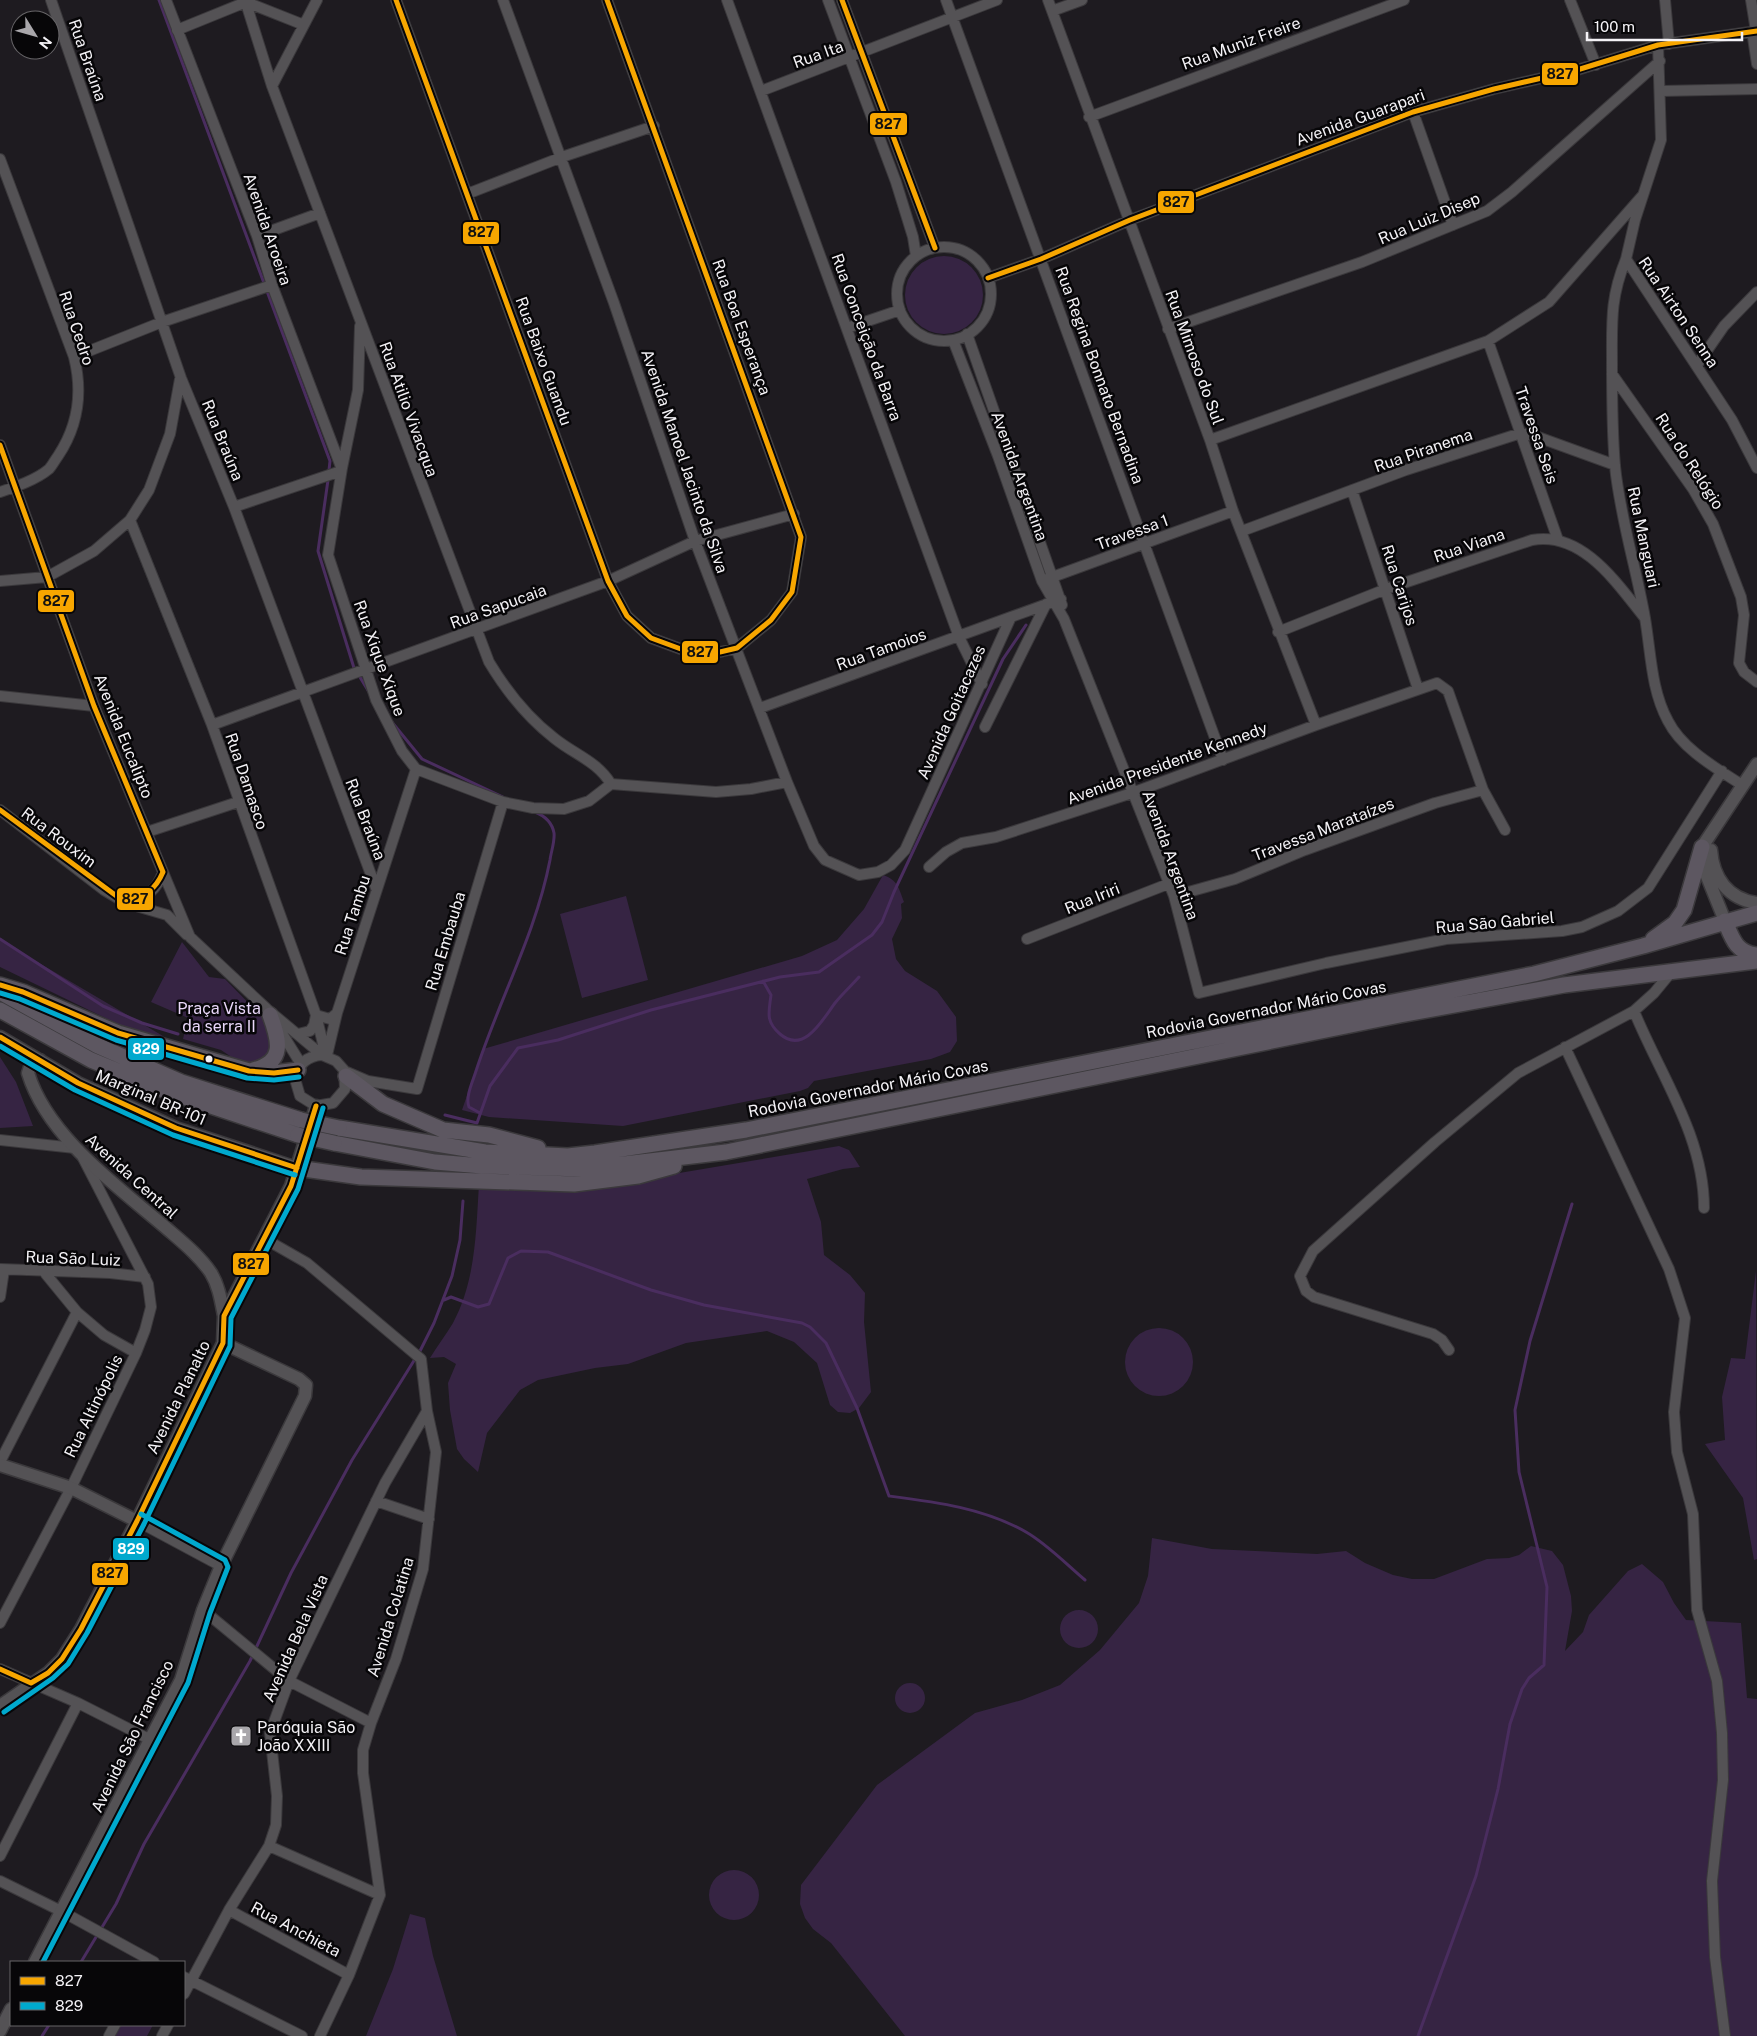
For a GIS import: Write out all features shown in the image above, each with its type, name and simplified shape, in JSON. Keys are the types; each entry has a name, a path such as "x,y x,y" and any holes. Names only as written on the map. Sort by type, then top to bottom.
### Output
{"main road":[{"path":"1644,946 1675,923 1684,910 1702,847"},
{"name":"Rodovia Governador Mário Covas","path":"0,1010 91,1060 166,1091 299,1127 339,1128 440,1146 482,1166 568,1156 765,1127 1534,974 1644,946 1757,913"},
{"path":"1725,921 1738,948 1757,955"},
{"name":"Rodovia Governador Mário Covas","path":"0,992 96,1045 181,1082 299,1127 334,1144 435,1162 482,1166 582,1169 726,1152 1400,1015 1564,985 1757,961"},
{"path":"0,985 23,992 118,1033 249,1071 274,1073 299,1067"},
{"path":"249,1071 262,1068 271,1061 278,1051 279,1040 269,1012"},
{"path":"345,1073 383,1104 443,1130 489,1135 568,1156"},
{"path":"297,1168 361,1177 432,1179 482,1166"}],"street":[{"name":"Rua Braúna","path":"51,0 180,378 234,507 301,692 376,888"},
{"name":"Avenida Aroeira","path":"166,0 257,236 266,287 342,470"},
{"path":"272,86 317,0"},
{"name":"Rua Baixo Guandu","path":"396,0 608,581 627,616 651,638 689,652 720,652 737,648"},
{"name":"Avenida Manoel Jacinto da Silva","path":"502,0 562,157 695,541 787,782 814,846 825,860 859,875 878,872 891,865"},
{"name":"Rua Boa Esperança","path":"607,0 801,537 792,592 772,620 737,648"},
{"name":"Rua Conceição da Barra","path":"727,0 959,637 982,684"},
{"path":"828,0 896,182 913,237 916,256"},
{"path":"842,0 935,248"},
{"name":"Rua Regina Bonnato Bernadina","path":"946,0 1042,259 1223,760"},
{"name":"Rua Ita","path":"761,91 997,0"},
{"name":"Rua Mimoso do Sul","path":"1048,0 1089,116 1130,220 1168,329 1210,440 1233,511 1278,632 1316,725"},
{"path":"1052,11 1082,0"},
{"name":"Rua Muniz Freire","path":"1089,116 1404,0"},
{"path":"1570,0 1596,65"},
{"name":"Rua Airton Senna","path":"1665,0 1664,45 1660,61 1660,140 1626,259 1732,420 1757,468"},
{"path":"1751,0 1757,64"},
{"path":"177,30 245,1 304,24"},
{"name":"Rua Atilio Vivacqua","path":"245,1 272,86 489,662 505,689 522,710 555,739 603,770 611,784"},
{"name":"Avenida Guarapari","path":"988,278 1042,259 1130,220 1413,112 1494,88 1596,65 1664,45 1755,31"},
{"name":"Rua Luiz Disep","path":"1168,329 1362,262 1487,211 1512,192 1660,61"},
{"path":"1660,91 1757,89"},
{"path":"1413,112 1453,225"},
{"path":"467,194 562,157 654,126"},
{"name":"Rua Cedro","path":"0,492 15,487 49,469 70,438 79,401 78,373 74,357 1,168"},
{"path":"1210,440 1488,341 1549,302 1587,262 1643,195"},
{"path":"257,236 320,213"},
{"path":"935,248 949,248 966,253 979,263 988,278 990,295 987,312 977,326 968,334 953,340 938,341 922,336 908,325 900,310 898,285 905,269 916,256 935,248"},
{"name":"Rua Manguari","path":"1626,259 1614,296 1612,374 1615,466 1623,517 1646,619 1652,668 1660,704 1668,723 1683,742 1742,785"},
{"path":"74,357 162,322 266,287"},
{"path":"1697,365 1724,326 1757,292"},
{"path":"848,328 900,310"},
{"name":"Rua Xique Xique","path":"360,320 358,390 328,555 364,669 376,700 402,751 416,769"},
{"name":"Avenida Argentina","path":"968,334 1053,576 1053,602"},
{"name":"Avenida Argentina","path":"953,340 998,456 1042,581 1064,619 1174,896 1199,993"},
{"name":"Travessa Seis","path":"1488,341 1558,540"},
{"name":"Rua do Relógio","path":"1612,374 1693,489 1713,524 1739,585 1742,597 1744,615 1740,663 1744,672 1757,682"},
{"path":"0,581 47,577 94,550 130,520 149,490 170,434 180,378"},
{"path":"1521,433 1535,436 1615,466"},
{"name":"Rua Piranema","path":"1242,531 1406,470 1521,433"},
{"name":"Avenida Eucalipto","path":"0,444 94,706 190,937 269,1012 325,1056"},
{"path":"234,507 342,470"},
{"name":"Rua Carijos","path":"1352,490 1418,689"},
{"name":"Travessa 1","path":"1042,581 1233,511"},
{"name":"Rua Sapucaia","path":"212,726 608,581 695,541 794,514"},
{"name":"Rua Damasco","path":"130,520 212,726 316,1015 325,1056"},
{"name":"Rua Viana","path":"1278,632 1386,588 1532,540 1547,537 1575,547 1593,559 1646,619"},
{"path":"1010,616 1053,602"},
{"path":"985,727 1053,602"},
{"name":"Rua Tamoios","path":"760,708 959,637 1010,616"},
{"name":"Avenida Goitacazes","path":"891,865 905,850 982,684 1010,616"},
{"name":"Avenida Presidente Kennedy","path":"929,867 946,852 962,843 996,837 1132,793 1316,725 1437,683 1448,691 1483,790"},
{"path":"0,696 94,706"},
{"path":"1725,921 1706,874 1702,847 1757,764"},
{"path":"416,769 503,802 533,808 564,809 589,801 611,784 716,792 751,789 787,782"},
{"name":"Rua Tambu","path":"325,1056 376,888 416,769"},
{"name":"Rua São Gabriel","path":"1199,993 1326,963 1446,939 1562,931 1582,927 1618,911 1648,888 1722,771"},
{"path":"1483,790 1505,830"},
{"name":"Travessa Marataízes","path":"1174,896 1235,879 1306,850 1436,803 1483,790"},
{"path":"147,832 238,802"},
{"name":"Rua Embauba","path":"345,1073 368,1080 417,1089 503,802"},
{"name":"Rua Rouxim","path":"0,810 126,903 167,915 190,937"},
{"path":"1714,828 1712,858 1718,878 1735,895 1757,903"},
{"path":"367,862 385,861"},
{"path":"126,903 146,896 157,887 163,872"},
{"name":"Rua Iriri","path":"1027,939 1168,884"},
{"path":"1449,1350 1442,1340 1433,1334 1314,1296 1306,1290 1300,1276 1313,1251 1518,1072 1634,1011 1654,993 1673,970"},
{"path":"1634,1011 1681,1112 1698,1158 1704,1188 1704,1208"},
{"name":"Avenida Eucalipto","path":"269,1012 299,1067"},
{"path":"298,1034 310,1031 314,1025 316,1015 330,1019 337,1013"},
{"name":"Marginal BR-101","path":"0,1037 78,1084 176,1128 297,1168"},
{"path":"1565,1047 1669,1269 1685,1318 1674,1412 1677,1452 1693,1514 1697,1610 1717,1682 1722,1733 1722,1780 1712,1881 1715,1957 1725,2036"},
{"path":"325,1056 336,1061 345,1073 345,1088 338,1099 328,1105 316,1106 304,1101 297,1091 295,1079 299,1067 308,1059 325,1056"},
{"name":"Avenida Central","path":"40,1060 31,1064 28,1073 40,1101 78,1152 192,1252 210,1272 220,1292 224,1316"},
{"name":"Avenida Planalto","path":"0,1706 48,1673 62,1659 137,1521 223,1343 224,1316 291,1186 316,1106"},
{"path":"0,1140 78,1152"},
{"name":"Rua Altinópolis","path":"0,1623 70,1488 136,1353 146,1330 151,1307 148,1284 145,1277 78,1152"},
{"path":"103,1197 107,1190 112,1187 119,1188"},
{"name":"Avenida Colatina","path":"265,1239 307,1263 422,1359 427,1411 436,1452 423,1569 396,1659 371,1722 363,1750 363,1773 380,1895 349,1974 320,2036"},
{"path":"0,1297 2,1269"},
{"name":"Rua São Luiz","path":"2,1269 44,1273 110,1273 145,1277"},
{"path":"210,1272 229,1287 237,1288"},
{"path":"44,1273 77,1312 104,1335 136,1353"},
{"path":"77,1312 0,1464 70,1488 221,1566"},
{"name":"Avenida São Francisco","path":"36,1961 181,1680 203,1610 221,1566 305,1396 306,1385 299,1379 223,1343"},
{"name":"Avenida Bela Vista","path":"187,1979 269,1846 276,1825 277,1796 270,1733 289,1681 376,1501 427,1411"},
{"path":"376,1501 429,1519"},
{"path":"203,1610 289,1681 371,1722"},
{"path":"0,1669 78,1703 151,1740"},
{"path":"0,1856 78,1703"},
{"path":"269,1846 380,1895"},
{"path":"0,1881 105,1934 150,1961"},
{"name":"Rua Anchieta","path":"229,1910 349,1974"},
{"path":"187,1979 302,2036"},
{"path":"0,2031 10,2011"}],"green space":[{"path":"944,256 959,259 972,267 980,280 983,295 980,310 972,323 959,331 944,334 929,331 916,323 908,310 905,295 908,280 916,267 929,259"},
{"path":"883,875 895,882 904,902 901,904 902,918 892,939 896,959 905,971 937,991 956,1017 957,1041 950,1052 931,1059 814,1081 808,1088 800,1091 623,1126 489,1117 462,1110 483,1049 802,956 837,940 864,909"},
{"path":"626,896 648,980 582,998 560,914"},
{"path":"0,940 163,1036 157,1043 0,967"},
{"name":"Praça Vista da serra II","path":"182,942 209,977 225,979 261,1016 272,1034 268,1054 259,1062 242,1064 221,1050 183,1039 188,1018 151,1002"},
{"path":"0,1057 16,1082 33,1126 0,1128"},
{"path":"839,1146 849,1150 860,1167 843,1169 807,1179 821,1222 824,1255 850,1275 865,1293 864,1322 871,1392 859,1408 850,1413 838,1412 830,1405 817,1363 794,1342 767,1331 686,1343 628,1364 595,1368 538,1380 520,1390 487,1433 478,1472 464,1459 457,1449 450,1410 448,1383 456,1364 444,1357 430,1358 461,1307 471,1273 479,1184 590,1188"},
{"path":"1756,1271 1757,1559 1754,1560 1743,1498 1705,1444 1725,1440 1722,1397 1731,1358 1745,1359"},
{"path":"1159,1328 1172,1331 1183,1338 1190,1349 1193,1362 1190,1375 1183,1386 1172,1393 1159,1396 1146,1393 1135,1386 1128,1375 1125,1362 1128,1349 1135,1338 1146,1331"},
{"path":"1152,1538 1212,1549 1317,1554 1346,1551 1365,1563 1393,1575 1412,1579 1434,1579 1487,1559 1509,1558 1519,1555 1531,1546 1552,1551 1563,1565 1571,1596 1572,1611 1565,1651 1583,1632 1589,1615 1628,1571 1642,1564 1663,1582 1686,1620 1741,1623 1747,1698 1757,1699 1757,2036 905,2036 831,1943 813,1929 805,1918 800,1904 801,1885 877,1785 975,1713 1022,1700 1060,1685 1100,1650 1139,1603 1148,1576"},
{"path":"1079,1610 1086,1611 1092,1616 1097,1622 1097,1636 1092,1642 1086,1647 1079,1648 1072,1647 1066,1642 1061,1636 1060,1629 1061,1622 1066,1616 1072,1611"},
{"path":"910,1683 921,1687 925,1698 921,1709 910,1713 899,1709 895,1698 899,1687"},
{"path":"729,1870 739,1870 752,1877 759,1890 759,1900 752,1913 739,1920 729,1920 720,1916 713,1909 709,1900 709,1890 713,1881 720,1874"},
{"path":"410,1914 425,1918 433,1956 457,2036 366,2036 393,1969"},
{"path":"120,2026 152,2026 147,2036 115,2036"}],"waterway":[{"path":"159,0 330,461 329,470"},
{"path":"328,480 318,551 354,668"},
{"path":"445,1115 477,1123 490,1086 518,1048 558,1040 651,1010 780,977 819,972 872,935 882,922 894,892 1003,659 1026,625"},
{"path":"358,674 369,692"},
{"path":"391,721 422,759 503,797"},
{"path":"480,1113 469,1107 470,1089 536,914 553,843 554,833 552,826 545,818 535,812"},
{"path":"0,939 103,1006 142,1023 178,1034"},
{"path":"763,981 771,995 769,1016 772,1025 780,1034 789,1039 797,1040 805,1038 819,1025 859,977"},
{"path":"82,1961 116,1904 144,1844 250,1661 291,1573 352,1460 420,1351 434,1323 452,1276 460,1240 463,1201"},
{"path":"1418,2036 1476,1876 1498,1789 1510,1724 1522,1689 1529,1678 1544,1665 1547,1587 1519,1472 1515,1410 1530,1341 1572,1204"},
{"path":"444,1300 451,1297 478,1307 489,1304 508,1258 521,1251 548,1252 651,1290 704,1305 802,1323 810,1327 826,1343 857,1408 889,1496 959,1507 1010,1524 1041,1542 1085,1580"},
{"path":"42,2036 48,2026"}],"transit line":[{"name":"827","path":"396,0 608,581 627,616 651,638 689,652 720,652 737,648 771,620 792,592 801,537 607,0"},
{"name":"827","path":"842,0 935,248"},
{"name":"827","path":"988,278 1041,259 1130,220 1413,112 1494,89 1577,70 1658,45 1757,31"},
{"name":"827","path":"0,445 94,706 163,872 153,888 126,903 0,810"},
{"name":"827","path":"0,985 23,992 118,1033 249,1071 274,1073 298,1070"},
{"name":"829","path":"0,993 20,999 116,1040 247,1078 274,1080 299,1077"},
{"name":"827","path":"0,1037 78,1083 176,1128 297,1168"},
{"name":"829","path":"0,1046 75,1090 173,1135 295,1175"},
{"name":"827","path":"0,1669 31,1683 48,1673 62,1659 81,1629 137,1521 223,1343 224,1316 291,1186 316,1106"},
{"name":"829","path":"4,1712 53,1678 68,1664 87,1633 144,1524 230,1346 231,1318 298,1189 323,1108"},
{"name":"829","path":"44,1961 188,1683 210,1613 228,1567 225,1560 141,1514"}],"place":[{"name":"Paróquia São João XXIII","path":"241,1736"}]}
